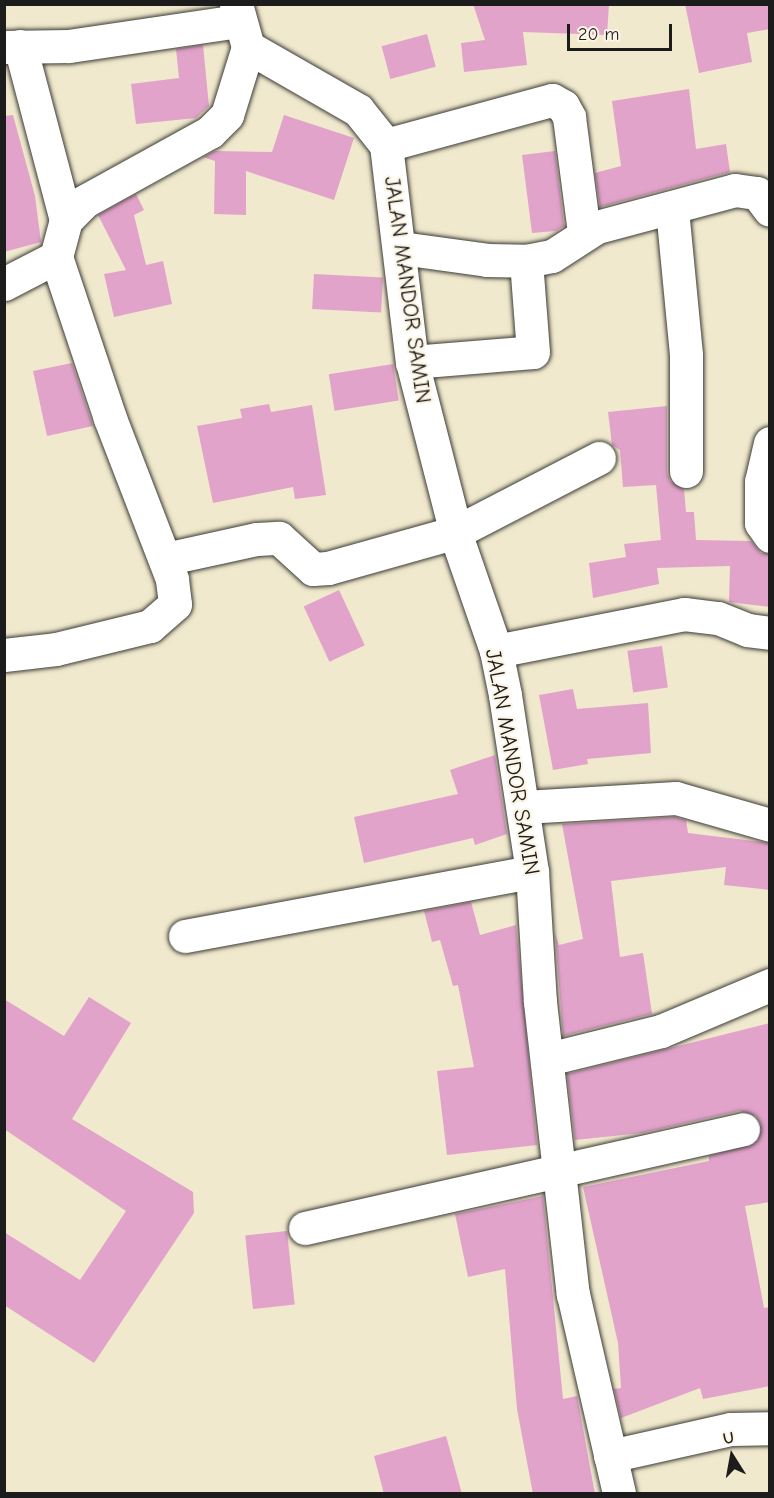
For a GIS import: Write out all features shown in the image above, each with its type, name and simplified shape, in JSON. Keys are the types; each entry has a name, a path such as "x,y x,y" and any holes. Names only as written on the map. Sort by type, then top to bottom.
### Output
{"street":[{"path":"4,655 56,649 150,626 175,604 165,559 110,418 56,257 66,220 12,46 69,46 241,24 227,115 210,132 95,194 66,220"},
{"name":"JALAN MANDOR SAMIN","path":"241,24 358,110 386,145 401,248 412,362 456,532 496,651 524,807 573,1294 619,1494"},
{"path":"386,145 552,100 564,106 569,117 584,233"},
{"path":"401,248 526,261 552,256 584,233 746,189 757,193 770,210"},
{"path":"672,209 686,355 686,471"},
{"path":"4,284 56,257"},
{"path":"412,362 533,352 526,261"},
{"path":"770,443 761,481 761,523 770,536"},
{"path":"165,559 257,539 279,538 313,569 321,568 456,532 599,458"},
{"path":"496,651 684,614 718,618 747,630 770,633"},
{"path":"524,807 676,798 770,825"},
{"path":"185,936 532,872"},
{"path":"548,1059 661,1031 770,985"},
{"path":"304,1228 743,1129"},
{"path":"610,1456 731,1429 770,1428"}],"building":[{"path":"473,4 609,4 607,35 523,32 527,65 464,72 461,43 485,40"},
{"path":"685,4 770,4 770,29 747,33 752,62 699,73"},
{"path":"427,34 436,67 390,79 382,46"},
{"path":"203,45 209,106 196,118 136,124 131,84 179,78 176,49"},
{"path":"689,89 696,149 726,144 730,172 600,207 595,173 621,166 612,101"},
{"path":"13,115 35,196 41,242 4,252 4,116"},
{"path":"284,115 354,138 334,200 246,171 246,215 214,214 215,161 203,157 215,151 272,152"},
{"path":"555,151 564,226 556,231 532,233 522,155"},
{"path":"136,194 144,210 134,215 146,265 163,261 172,304 114,317 104,274 126,270 98,215"},
{"path":"314,274 383,278 381,313 312,309"},
{"path":"72,363 93,426 47,436 33,371"},
{"path":"393,364 399,401 335,411 329,374"},
{"path":"269,404 271,412 312,405 326,495 295,499 293,487 213,503 197,426 242,418 240,409"},
{"path":"667,406 667,472 670,481 684,489 686,512 694,512 696,540 751,541 761,553 770,554 770,607 729,602 730,566 657,568 659,584 593,598 589,563 626,557 624,544 661,540 656,485 623,487 620,450 612,445 608,412"},
{"path":"339,590 365,645 329,662 304,606"},
{"path":"662,646 668,688 633,692 627,651"},
{"path":"573,689 577,709 648,703 651,753 587,759 588,764 553,770 539,695"},
{"path":"495,755 507,834 475,845 473,838 364,863 354,817 458,794 450,770"},
{"path":"674,817 686,820 688,833 770,843 770,890 724,885 726,867 611,881 620,957 643,953 652,1014 563,1036 555,933 559,945 583,939 562,824"},
{"path":"471,902 480,935 516,925 537,1145 447,1155 437,1071 474,1067 458,985 453,986 440,940 432,942 424,911"},
{"path":"89,997 131,1023 72,1119 193,1192 194,1213 94,1363 4,1305 4,1232 80,1280 126,1211 4,1129 4,999 64,1036"},
{"path":"770,1023 770,1202 745,1206 764,1308 770,1307 770,1386 703,1399 700,1388 621,1418 614,1389 621,1388 618,1343 583,1187 709,1161 709,1156 755,1143 761,1125 756,1116 739,1111 642,1133 575,1140 567,1074"},
{"path":"543,1196 563,1399 577,1396 595,1494 533,1494 517,1409 505,1269 468,1277 455,1214"},
{"path":"287,1231 295,1305 253,1309 245,1235"},
{"path":"446,1436 462,1494 384,1494 374,1456"}]}
